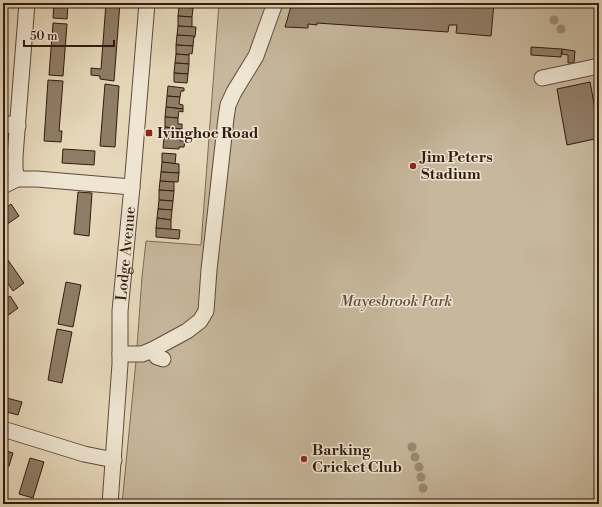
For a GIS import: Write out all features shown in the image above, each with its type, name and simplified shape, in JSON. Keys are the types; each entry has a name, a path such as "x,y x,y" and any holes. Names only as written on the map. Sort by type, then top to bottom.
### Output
{"street":[{"path":"17,179 15,156 27,3"},
{"name":"Lodge Avenue","path":"110,504 120,354 120,311 147,3"},
{"path":"120,354 158,354 200,321 206,311 209,270 228,105 234,92 256,56 275,3"},
{"path":"542,78 599,66"},
{"path":"3,127 10,124 18,126"},
{"path":"3,186 17,179 37,179 132,187"},
{"path":"3,429 84,454 114,460"}],"green space":[{"name":"Mayesbrook Park","path":"219,3 599,3 599,504 122,504 146,241 201,245"}],"building":[{"path":"54,3 68,3 67,19 53,18"},
{"path":"106,3 120,3 114,81 100,79 100,76 91,75 91,68 101,69"},
{"path":"180,3 197,3 193,4 193,8 179,7"},
{"path":"292,3 494,3 491,36 456,33 457,25 449,25 448,32 317,23 317,25 308,24 308,28 285,27"},
{"path":"179,7 193,8 192,17 178,16"},
{"path":"178,16 192,17 192,27 178,26"},
{"path":"53,23 67,24 63,76 49,75"},
{"path":"178,26 196,27 195,37 177,35"},
{"path":"177,35 194,36 193,46 176,45"},
{"path":"176,45 193,46 192,54 176,54"},
{"path":"531,47 562,49 561,57 531,55"},
{"path":"562,49 575,51 574,63 568,63 568,55 562,54"},
{"path":"176,54 189,55 189,64 175,63"},
{"path":"175,63 189,64 188,74 174,73"},
{"path":"174,73 188,74 187,83 174,82"},
{"path":"48,80 63,81 59,131 62,131 61,142 44,141"},
{"path":"590,82 599,130 599,138 567,145 557,89"},
{"path":"105,84 119,86 115,147 100,146"},
{"path":"168,86 184,88 184,91 181,91 180,97 167,96"},
{"path":"167,96 180,97 179,104 183,105 183,109 166,107"},
{"path":"166,107 183,109 183,112 179,111 178,118 165,117"},
{"path":"165,117 178,118 178,124 182,124 182,129 165,127"},
{"path":"165,127 180,129 179,139 164,138"},
{"path":"164,138 180,139 180,141 185,141 184,147 179,147 179,149 163,148"},
{"path":"63,149 95,151 94,165 62,163"},
{"path":"162,153 176,154 175,164 162,162"},
{"path":"162,162 179,164 179,173 161,172"},
{"path":"161,172 179,173 178,182 160,181"},
{"path":"160,181 174,182 174,191 159,190"},
{"path":"159,190 174,191 173,201 159,200"},
{"path":"78,192 92,193 89,236 74,234"},
{"path":"159,200 173,201 172,210 158,209"},
{"path":"11,204 19,216 3,227 3,210"},
{"path":"158,209 172,210 171,220 157,218"},
{"path":"157,218 171,220 171,230 156,228"},
{"path":"156,228 180,230 179,239 156,237"},
{"path":"3,253 24,283 13,291 3,276"},
{"path":"66,282 81,285 73,327 58,324"},
{"path":"10,296 18,308 3,319 3,301"},
{"path":"57,329 72,332 62,383 48,380"},
{"path":"3,397 22,402 18,415 3,411"},
{"path":"3,450 13,453 9,466 3,464"},
{"path":"30,458 44,462 33,498 19,494"}],"place":[{"name":"Ivinghoe Road","path":"149,133"},
{"name":"Jim Peters Stadium","path":"413,166"},
{"name":"Barking Cricket Club","path":"304,459"}]}
